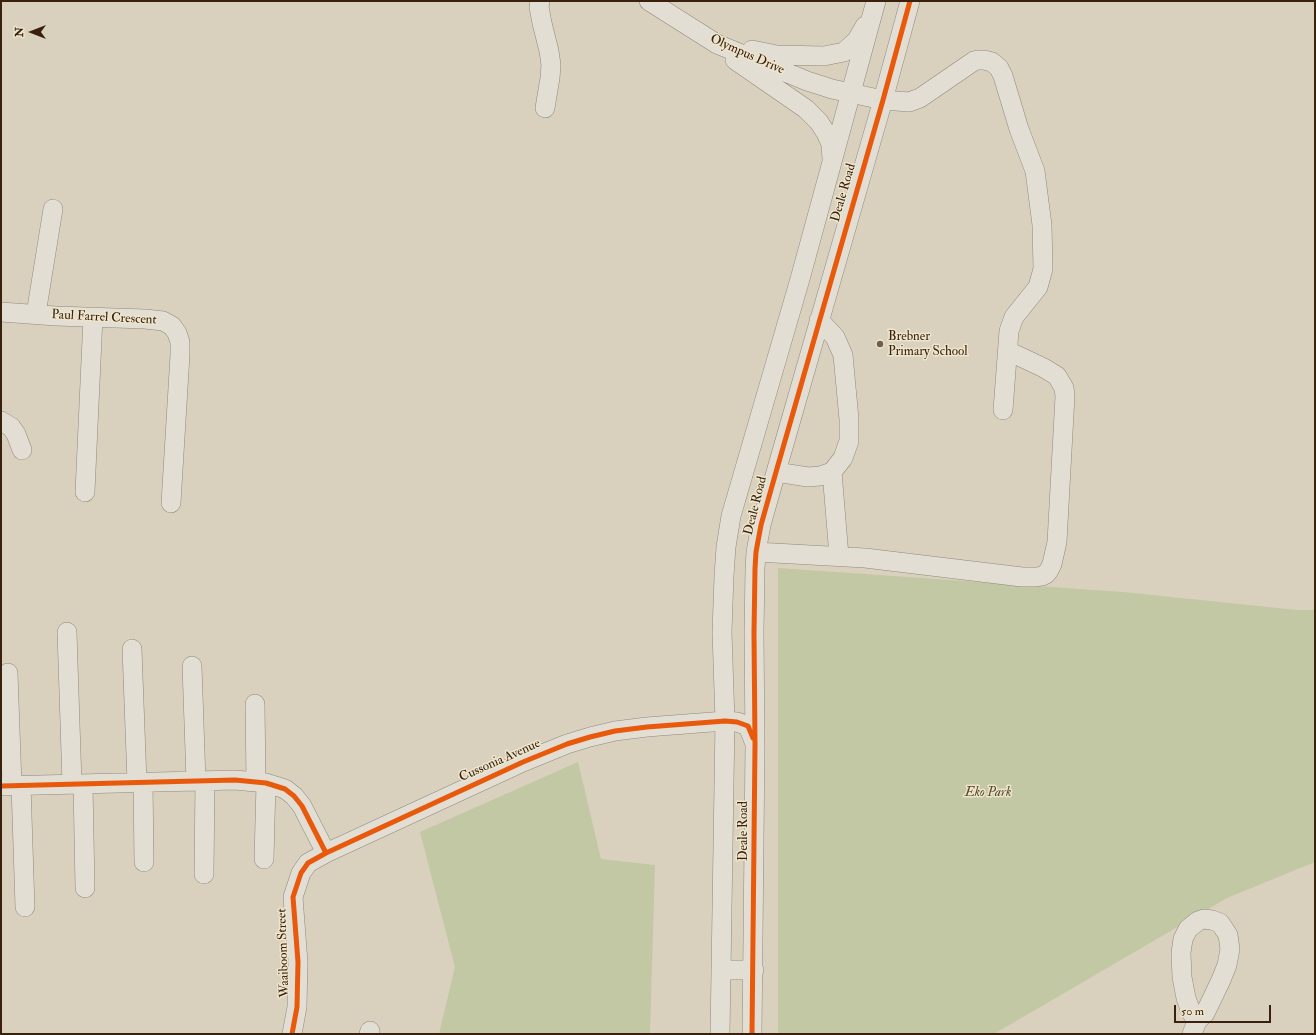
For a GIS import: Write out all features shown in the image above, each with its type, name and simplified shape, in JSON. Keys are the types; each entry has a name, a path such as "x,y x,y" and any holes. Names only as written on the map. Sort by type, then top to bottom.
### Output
{"street":[{"path":"540,1 539,7 551,65 545,108"},
{"name":"Olympus Drive","path":"649,1 717,44 807,81 832,89 883,100 909,102 920,98 974,61 984,60 992,62 999,68 1003,76 1019,129 1035,171 1041,218 1044,269 1038,287 1014,317 1009,331 1003,410"},
{"name":"Deale Road","path":"752,1034 756,745 756,552 761,525 910,1"},
{"path":"717,44 777,55 824,56 844,52 857,40 875,5"},
{"name":"Deale Road","path":"720,1034 725,721 722,632 726,547 731,516 821,205 875,5"},
{"path":"717,44 746,68 806,109 819,122 831,144 832,159 821,205"},
{"path":"36,314 53,209"},
{"name":"Paul Farrel Crescent","path":"1,312 56,316 145,319 162,321 172,326 177,333 180,342 180,355 171,503"},
{"path":"85,492 93,317"},
{"path":"776,472 808,477 820,476 832,472 843,458 848,441 846,381 843,355 835,337 819,320"},
{"path":"756,552 839,556 1022,577 1042,576 1049,570 1056,551 1065,396 1064,388 1057,376 1044,368 1008,351"},
{"path":"770,382 800,388"},
{"path":"1,421 11,427 16,434 22,450"},
{"path":"832,472 839,556"},
{"path":"67,632 85,888"},
{"path":"132,649 144,862"},
{"path":"192,666 200,781 204,874"},
{"path":"8,673 11,785 25,907"},
{"path":"725,721 743,704 750,694 755,680"},
{"path":"255,704 261,782 264,859"},
{"name":"Cussonia Avenue","path":"301,873 308,863 326,853 523,762 567,744 615,731 725,721 737,722 748,726 756,745"},
{"path":"11,785 236,780 261,782 285,789 294,796 302,806 326,853"},
{"name":"Waaiboom Street","path":"292,1034 297,1007 298,962 293,897 301,873"},
{"path":"1204,919 1220,923 1228,935 1230,949 1227,965 1221,980 1211,1001 1195,1027 1186,998 1182,977 1181,953 1183,939 1188,929 1198,921 1204,919"},
{"path":"722,970 754,970"}],"green space":[{"name":"Eko Park","path":"778,568 1123,592 1297,610 1315,610 1315,862 1227,898 994,1034 778,1034"},
{"path":"578,762 601,859 655,865 650,1034 439,1034 455,967 420,832"}],"cycle path":[{"path":"752,1034 755,745 754,633 756,552 761,525 910,1"},
{"path":"292,1034 297,1007 298,962 293,897 301,873 308,863 326,853 523,762 567,744 590,737 615,731 647,727 725,721 737,722 748,726 753,738"},
{"path":"1,786 235,780 266,783 285,789 294,796 302,806 326,853"}],"place":[{"name":"Brebner Primary School","path":"880,344"}]}
